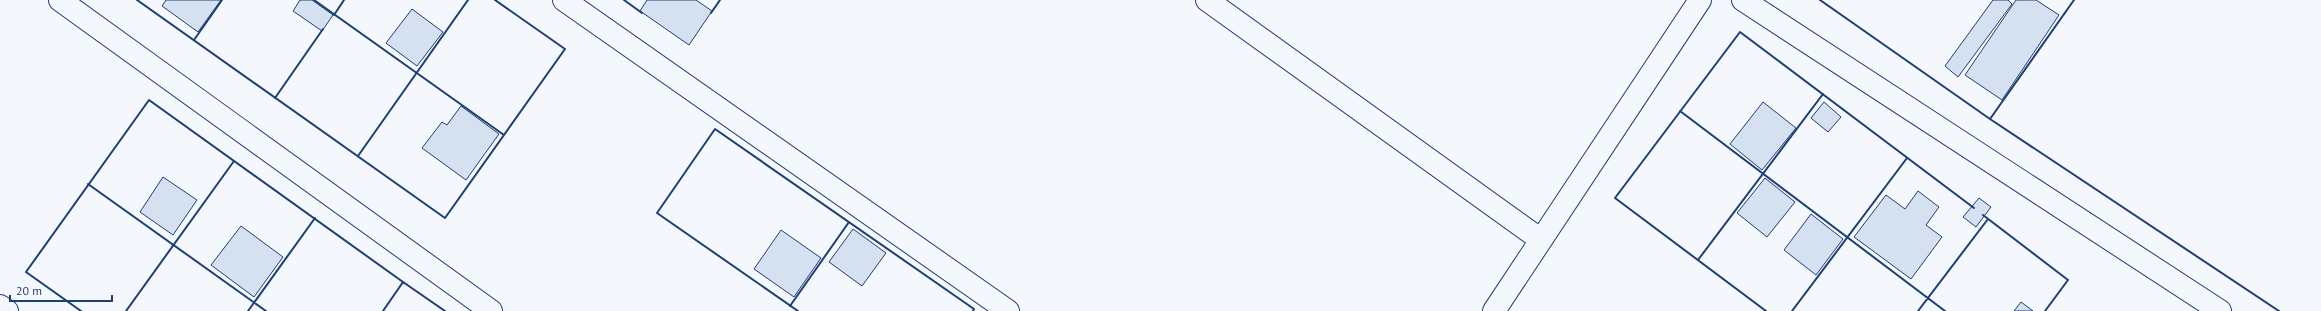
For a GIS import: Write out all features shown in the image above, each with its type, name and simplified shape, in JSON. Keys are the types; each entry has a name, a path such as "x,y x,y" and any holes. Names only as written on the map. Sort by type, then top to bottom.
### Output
{"street":[{"path":"60,0 491,311"},
{"path":"564,0 1008,311"},
{"path":"1207,0 1541,240"},
{"path":"1494,311 1700,0"},
{"path":"1743,0 2220,311"},
{"path":"0,306 7,311"}],"building":[{"path":"166,0 221,0 198,32 162,6"},
{"path":"300,0 312,0 333,15 322,31 293,11"},
{"path":"647,0 696,0 712,11 689,45 640,11"},
{"path":"1993,0 2008,0 2012,4 1958,77 1945,66"},
{"path":"2016,0 2036,0 2059,15 2002,100 1965,75"},
{"path":"412,9 443,32 417,66 386,43"},
{"path":"1763,102 1796,128 1762,170 1730,144"},
{"path":"1824,102 1841,117 1828,132 1811,118"},
{"path":"461,106 499,134 466,180 422,148 442,122 447,125"},
{"path":"163,177 197,200 173,235 140,212"},
{"path":"1765,178 1795,202 1767,237 1737,213"},
{"path":"1918,191 1939,207 1926,225 1942,237 1911,279 1854,237 1886,195 1905,209"},
{"path":"1979,198 1991,207 1976,227 1963,217"},
{"path":"1811,214 1843,239 1816,275 1784,250"},
{"path":"241,226 283,257 254,297 211,265"},
{"path":"853,229 886,253 862,286 829,262"},
{"path":"781,230 821,258 794,297 754,269"},
{"path":"2021,302 2033,311 2014,311"}],"wall":[{"path":"137,0 445,218 565,49 495,0"},
{"path":"194,40 222,0"},
{"path":"314,0 504,135"},
{"path":"334,15 344,0"},
{"path":"358,156 468,0"},
{"path":"624,0 642,13"},
{"path":"711,13 720,0"},
{"path":"1820,0 1990,119 2074,0"},
{"path":"275,98 323,29"},
{"path":"1766,311 1615,198 1740,32 1974,208"},
{"path":"1698,260 1823,94"},
{"path":"81,311 26,272 149,100 403,282 383,311"},
{"path":"1680,111 1945,311"},
{"path":"1990,119 2279,311"},
{"path":"798,311 657,213 715,129 974,309 973,311"},
{"path":"1792,311 1907,158"},
{"path":"126,311 234,161"},
{"path":"88,184 266,311"},
{"path":"1983,215 2068,280 2045,311"},
{"path":"248,311 315,218"},
{"path":"1918,311 1988,219"},
{"path":"790,306 849,222"},
{"path":"403,282 445,311"}]}
